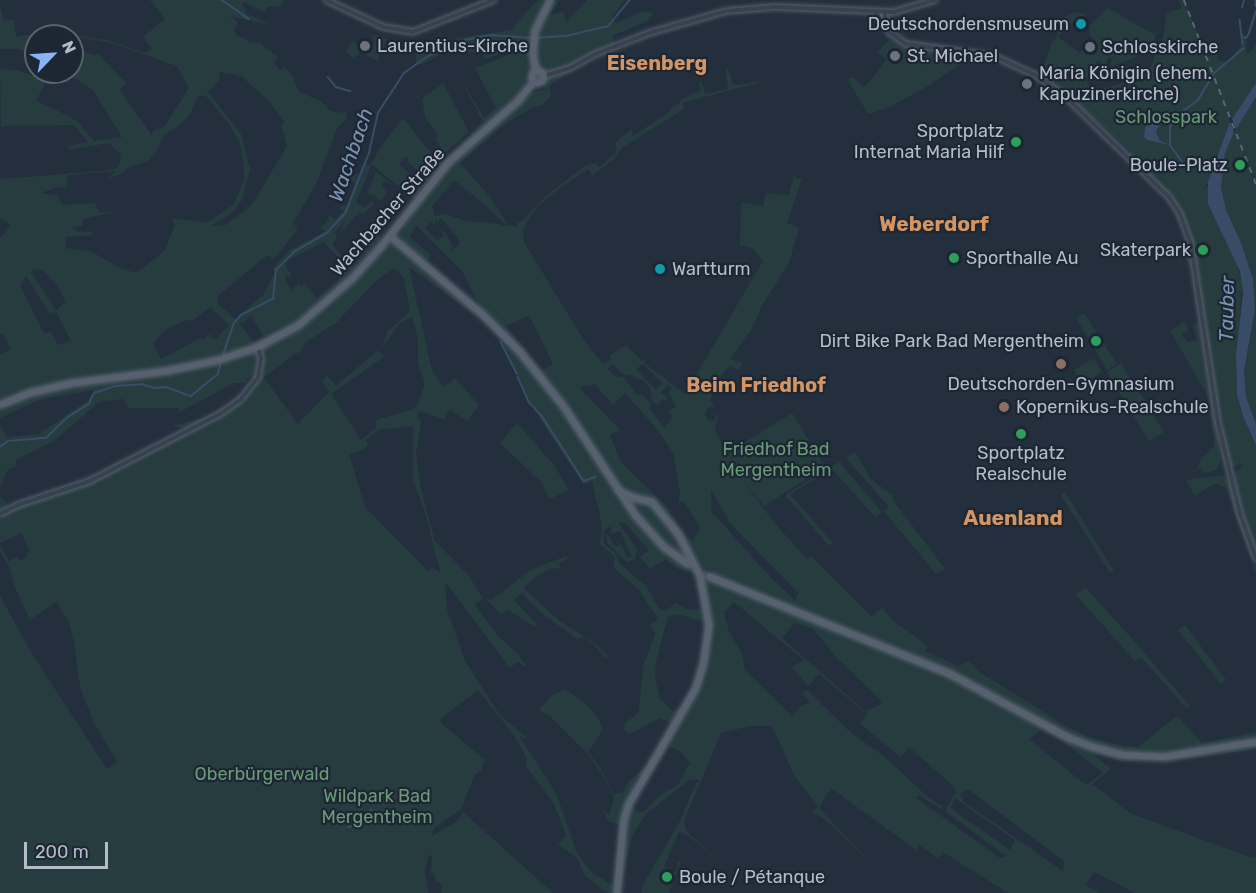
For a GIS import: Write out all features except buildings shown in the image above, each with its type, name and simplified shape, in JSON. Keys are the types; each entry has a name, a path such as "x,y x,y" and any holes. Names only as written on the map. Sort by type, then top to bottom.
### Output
{"main road":[{"path":"534,82 532,76 536,71 533,54 538,22 550,0"},
{"path":"536,71 541,72 544,76"},
{"name":"Wachbacher Straße","path":"0,405 29,393 73,384 167,371 222,359 258,346 314,314 380,248 448,163 518,101 534,82 541,82 544,76"},
{"path":"395,229 397,244"},
{"path":"389,236 475,308 520,352 564,407 636,516 664,547 687,564"},
{"path":"380,248 397,244"},
{"path":"618,490 636,499"},
{"path":"636,499 634,507 636,516"},
{"path":"617,893 624,824 629,804 692,696 704,661 709,634 705,592 694,560 652,502 636,499 627,503"},
{"path":"710,577 929,664 1069,738 1100,749 1137,756 1164,757 1256,742"}],"street":[{"path":"326,0 397,31 413,32 434,26 494,0"},
{"name":"Wachbacher Straße","path":"544,76 570,68 593,55 649,33 726,11 775,7 894,12 932,1"},
{"path":"873,10 893,36 911,46 994,56 1037,76 1065,96 1157,183 1180,214 1190,241 1196,268 1218,423 1238,507 1256,558"},
{"path":"884,12 886,27"},
{"path":"882,20 884,12"},
{"path":"886,27 889,15 894,12"},
{"path":"0,514 18,505 90,481 220,414 240,400 258,378 261,358 258,346"}],"green space":[{"path":"150,0 284,0 281,7 268,6 264,12 244,2 241,6 246,9 245,13 271,25 229,16 238,22 234,30 236,34 251,43 260,43 278,57 273,62 280,70 285,67 293,77 299,92 321,101 329,110 338,113 347,111 346,119 337,128 316,184 293,223 298,229 274,259 267,255 219,295 217,303 235,319 264,294 274,273 273,268 290,250 326,231 320,228 327,222 329,215 335,219 343,212 339,207 347,205 354,188 354,182 347,179 359,173 364,162 371,166 356,202 365,208 373,200 373,206 363,213 359,212 340,234 345,221 335,232 337,238 332,244 352,267 376,237 377,224 381,225 380,247 394,244 400,246 403,239 399,236 419,203 371,164 380,148 403,118 435,158 443,155 446,159 483,122 460,77 484,118 496,108 475,68 524,49 530,49 533,53 536,48 530,42 525,41 522,47 485,59 481,48 474,54 473,51 467,52 461,43 422,64 416,63 416,50 418,55 425,53 428,43 433,50 457,38 514,30 512,28 538,0 543,0 532,32 550,0 560,0 549,15 564,12 566,22 587,0 625,0 612,17 616,23 639,13 650,11 653,14 648,21 614,35 614,47 593,55 593,58 550,85 551,96 542,105 533,107 502,126 460,163 490,197 508,225 517,227 517,223 524,219 547,195 586,165 595,163 599,167 603,164 616,152 616,142 632,129 632,136 666,115 674,105 681,103 680,100 700,91 699,83 702,82 705,94 728,89 726,68 728,68 733,84 741,85 757,81 758,83 682,103 684,109 622,148 614,159 592,176 589,169 561,187 537,207 527,221 523,232 524,242 580,334 603,364 610,361 610,355 626,345 642,361 646,358 644,362 648,366 685,394 763,261 752,248 740,245 741,202 763,206 766,193 789,195 794,173 796,178 802,178 787,223 799,228 789,263 761,307 753,327 730,359 743,363 738,371 731,366 727,369 714,385 710,402 715,406 708,408 705,413 707,419 713,421 719,411 715,431 732,461 729,452 792,413 825,467 764,506 742,479 772,520 803,555 807,559 812,557 871,616 883,608 891,619 927,647 925,651 959,666 968,661 981,673 1068,727 1089,737 1123,746 1138,747 1177,716 1202,743 1256,732 1256,749 1177,760 1121,761 1092,753 1111,769 1092,784 1132,814 1250,857 1256,856 1256,893 1135,893 1094,872 1085,885 1100,893 1008,893 943,852 938,858 919,845 916,850 831,788 819,808 871,863 835,828 820,816 812,814 818,806 795,777 772,726 750,726 721,733 684,821 687,832 723,864 686,834 679,832 664,867 672,874 677,869 678,862 681,862 669,893 642,893 641,888 680,821 696,783 700,782 697,779 689,780 647,813 632,836 620,893 607,893 585,876 577,858 558,844 567,836 553,802 526,766 527,759 518,742 515,741 517,739 478,690 440,719 442,724 485,760 481,771 475,774 461,809 434,828 432,836 457,821 463,812 553,893 441,893 442,885 435,880 434,873 431,874 430,849 425,872 429,892 427,893 0,893 0,596 31,652 107,769 117,762 93,721 80,687 74,643 68,620 56,602 30,620 15,587 9,566 0,551 0,545 9,561 18,557 20,561 27,557 25,553 30,551 21,533 0,543 0,496 9,506 3,509 5,511 19,504 18,502 91,478 114,464 188,429 171,426 204,418 225,407 246,391 256,379 246,378 247,383 234,383 176,414 180,408 128,408 123,399 99,402 55,440 15,460 17,466 8,469 0,487 0,425 7,437 39,434 88,400 94,390 39,400 0,418 0,354 11,350 3,334 0,335 0,239 11,225 0,218 0,179 103,171 117,168 121,160 120,154 109,143 68,150 67,146 88,142 74,125 1,126 0,69 24,73 24,84 44,84 36,101 69,116 79,123 94,141 122,137 93,90 84,84 84,51 94,56 97,53 126,83 120,90 152,136 153,131 164,127 189,88 177,66 112,43 84,38 107,40 144,53 152,49 143,37 165,19","holes":["220,72 241,76 267,99 285,122 281,124 287,146 251,206 224,226 212,225 231,214 242,200 250,169 241,134 208,92 219,80","534,81 542,82 546,89 533,92 487,129","205,95 230,125 241,146 245,179 234,204 207,223 171,218 175,225 165,250 137,273 122,269 92,252 66,248 65,237 93,235 92,232 77,231 72,227 82,226 84,219 122,210 100,213 95,203 62,205 58,196 41,193 67,187 67,175 116,171 107,179 123,173 126,168 148,161 157,151 164,135 180,125 190,114 197,97","407,156 409,163 423,175 420,184 399,164","454,180 506,225 502,227 499,224 466,221 445,214 435,216 432,206","439,218 441,218 460,241 459,245 450,252 453,247 445,232 441,232 444,235 438,241 425,228 431,222 435,225 436,220 439,224","416,225 462,271 481,308 427,261 431,255 410,237","324,242 346,267 343,275 317,299 305,284 300,286 300,282 291,290 285,278 287,275 290,278 291,274 285,265 288,260","409,267 484,322 502,340 529,402 583,484 592,481 602,526 600,544 614,556 614,568 639,590 658,619 650,625 655,634 643,666 639,712 624,724 625,731 630,734 660,718 674,724 646,766 629,781 623,792 613,794 601,769 588,752 603,729 597,716 584,702 565,689 551,696 539,710 550,716 587,753 602,774 614,798 609,816 602,807 608,821 619,825 614,886 591,872 576,851 557,795 520,737 528,739 500,715 465,661 447,610 445,582 510,668 517,662 528,668 519,655 498,636 475,605 483,598 469,576 435,541 421,489 416,454 421,422 417,416 419,411 444,419 450,410 467,421 479,405 455,378 444,387 432,371","394,268 404,278 410,311 387,332 382,348 400,323 412,317 418,339 418,363 425,384 417,405 413,409 376,420 376,428 361,440 331,394 385,356 377,351 336,386 327,376 322,381 329,392 298,424 264,378 294,354 301,352 305,343 337,322 376,281","33,269 42,270 55,282 66,302 56,310 31,272","26,276 50,314 56,311 71,341 58,345 50,331 44,334 20,285","210,307 229,325 215,340 209,334 203,340 201,338 161,359 153,343 165,330 186,320 193,321","251,315 264,337 253,342 239,322 243,323","526,316 530,317 553,364 542,370 506,326","613,364 622,374 642,379 651,389 651,400 658,405 663,399 666,401 668,399 661,392 668,385 672,389 669,392 676,407 668,410 672,416 665,428 649,408 651,402 648,402 638,389 641,394 638,396 623,377 615,376 607,369","643,364 663,383 656,390 636,369","595,384 613,405 625,393 656,428 673,453 680,492 678,503 683,501 700,527 694,540 687,538 666,506 621,462 610,435 620,430 579,387","413,426 413,480 426,515 440,572 431,567 429,572 365,507 349,454 362,450 368,445 366,440 378,430","711,490 730,523 798,593 795,600 772,579 711,511","618,522 625,523 649,550 640,557 650,569 666,559 678,569 695,574 704,610 687,609 675,603 668,609 660,610 646,586 620,564 615,553 603,543 605,529 611,526 610,534 620,531 632,557 627,558 621,544 615,546 606,535 608,544 627,562 635,559 637,549","734,602 804,660 791,667 807,684 809,685 819,674 867,714 860,724 901,757 909,747 950,783 956,792 945,811 1006,856 1000,858 916,798 918,795 942,809 942,806 929,798 886,758 850,732 807,690 802,693 810,703 802,705 792,716 745,670 742,653 729,632 724,612","681,615 703,622 704,646 691,691 683,706 674,712 660,699 655,678 656,662 668,616","795,623 813,629 836,657 882,701 866,712 782,638","1042,729 1065,743 1103,773 1086,785 1029,739","669,746 681,752 691,764 688,765 678,785 659,796 643,812 633,807 636,798","968,789 1064,861 1063,871 964,802 960,794","955,798 1015,840 1010,850 957,813 951,807"]},
{"name":"Schlosspark","path":"1179,0 1184,0 1207,57 1215,53 1220,42 1217,60 1227,63 1241,46 1242,33 1247,37 1246,53 1250,53 1256,44 1256,83 1232,119 1228,110 1230,122 1228,130 1208,183 1203,189 1208,187 1208,204 1236,261 1242,282 1236,379 1239,404 1249,429 1245,431 1249,430 1256,445 1256,573 1226,488 1216,483 1195,496 1186,480 1223,475 1230,482 1236,498 1235,473 1243,464 1228,468 1218,424 1216,427 1221,461 1217,470 1201,474 1204,470 1200,468 1197,471 1200,460 1214,446 1214,439 1207,394 1170,331 1185,321 1188,331 1181,333 1188,342 1197,340 1193,325 1200,321 1198,306 1193,303 1196,301 1193,284 1189,286 1194,280 1191,266 1181,252 1192,248 1174,205 1128,156 1130,150 1041,74 1053,39 1055,40 1065,17 1075,12 1086,14 1081,21 1078,18 1058,37 1080,53 1085,47 1088,54 1095,55 1096,47 1090,43 1093,38 1090,36 1089,26 1108,8 1153,34 1157,30 1151,51 1147,49 1144,55 1140,53 1132,59 1110,66 1112,59 1108,57 1105,68 1109,69 1103,74 1097,72 1101,62 1098,61 1085,80 1095,92 1125,82 1125,76 1151,66 1155,56 1160,54 1167,13 1182,8"},
{"path":"0,4 4,21 14,20 16,37 24,36 24,51 0,49"},
{"path":"373,34 387,39 377,61 360,52 354,58 346,52 353,40 370,52 375,40 372,38"},
{"path":"890,39 914,49 963,56 962,63 923,89 887,108 868,114 848,80 853,77 864,87 887,59 877,53"},
{"path":"443,83 469,132 445,153 435,139 438,135 425,117 422,99"},
{"path":"1256,97 1256,180 1243,151 1256,184 1256,424 1246,397 1244,371 1255,309 1250,267 1226,210 1221,187 1229,140"},
{"path":"376,172 393,185 384,181 382,187 387,191 382,201 376,198 375,194 373,196 367,193"},
{"name":"Dirt Bike Park Bad Mergentheim","path":"1084,313 1117,364 1107,370 1076,318"},
{"path":"1094,358 1102,372 1082,384 1074,370"},
{"path":"1121,363 1164,432 1149,441 1107,372"},
{"path":"517,423 554,465 569,490 550,499 540,481 500,443"},
{"path":"855,452 871,479 892,495 895,503 945,569 936,574 884,511 889,507 846,458"},
{"path":"839,462 882,512 875,517 832,469 790,494 833,543 829,546 785,495"},
{"path":"1065,492 1114,571 1110,573 1061,495"},
{"path":"564,557 570,557 560,563 560,569 552,568 531,580 524,589 560,621 594,643 608,656 605,658 594,645 583,637 578,639 539,611 522,593 514,600 536,624 535,627 508,610 501,614 486,599 491,600 532,569"},
{"path":"1086,588 1190,706 1187,709 1141,657 1135,661 1075,594"},
{"path":"1185,625 1226,680 1221,684 1178,630"}],"water":[{"path":"1256,83 1256,97 1236,129 1232,119"},
{"path":"1170,113 1179,114 1164,119 1156,131 1159,140 1170,145 1147,140 1144,137 1145,127"},
{"path":"1230,122 1234,132 1225,153 1221,187 1226,210 1241,243 1253,279 1255,309 1244,371 1246,397 1256,424 1256,445 1243,416 1237,395 1236,355 1243,293 1240,271 1208,204 1208,182"}],"waterway":[{"path":"222,0 249,19"},
{"name":"Wachbach","path":"536,38 566,36 608,26 630,0"},
{"path":"1242,8 1244,0"},
{"path":"1256,0 1256,6"},
{"path":"1242,38 1247,37 1256,11"},
{"path":"1240,20 1243,44"},
{"name":"Wachbach","path":"223,355 234,323 241,315 273,299 276,270 294,252 327,233 345,214 369,153 378,113 404,73 428,56 465,40 491,35 532,38"},
{"path":"1190,173 1170,145 1170,127 1179,114 1198,100 1214,73 1243,49"},
{"path":"328,77 336,87 350,91"},
{"path":"489,317 515,343"},
{"path":"501,342 517,374"},
{"name":"Wachbach","path":"0,447 8,441 46,438 68,417 89,404 94,393 116,386 142,384 154,388 166,387 191,396 218,374 221,362"},
{"path":"518,377 529,402 542,416 584,481 595,477"},
{"path":"348,827 352,826 358,816 365,818 371,810"}],"tunnel":[{"path":"687,564 710,577"}],"railway":[{"path":"1184,0 1256,184"}],"place":[{"name":"Deutschordensmuseum","path":"1081,24"},
{"name":"Laurentius-Kirche","path":"365,46"},
{"name":"Schlosskirche","path":"1090,47"},
{"name":"St. Michael","path":"895,56"},
{"name":"Maria Königin (ehem. Kapuzinerkirche)","path":"1027,84"},
{"name":"Sportplatz Internat Maria Hilf","path":"1016,142"},
{"name":"Boule-Platz","path":"1240,165"},
{"name":"Skaterpark","path":"1203,250"},
{"name":"Sporthalle Au","path":"954,258"},
{"name":"Wartturm","path":"660,269"},
{"name":"Dirt Bike Park Bad Mergentheim","path":"1096,341"},
{"name":"Deutschorden-Gymnasium","path":"1061,364"},
{"name":"Kopernikus-Realschule","path":"1004,407"},
{"name":"Sportplatz Realschule","path":"1021,434"},
{"name":"Boule / Pétanque","path":"667,877"}],"district":[{"name":"Eisenberg","path":"657,63"},
{"name":"Weberdorf","path":"934,224"},
{"name":"Beim Friedhof","path":"756,385"},
{"name":"Auenland","path":"1013,518"}],"water label":[{"name":"Tauber","path":"1227,309"}],"park label":[{"name":"Friedhof Bad Mergentheim","path":"776,460"},
{"name":"Oberbürgerwald","path":"262,774"},
{"name":"Wildpark Bad Mergentheim","path":"377,807"}]}
